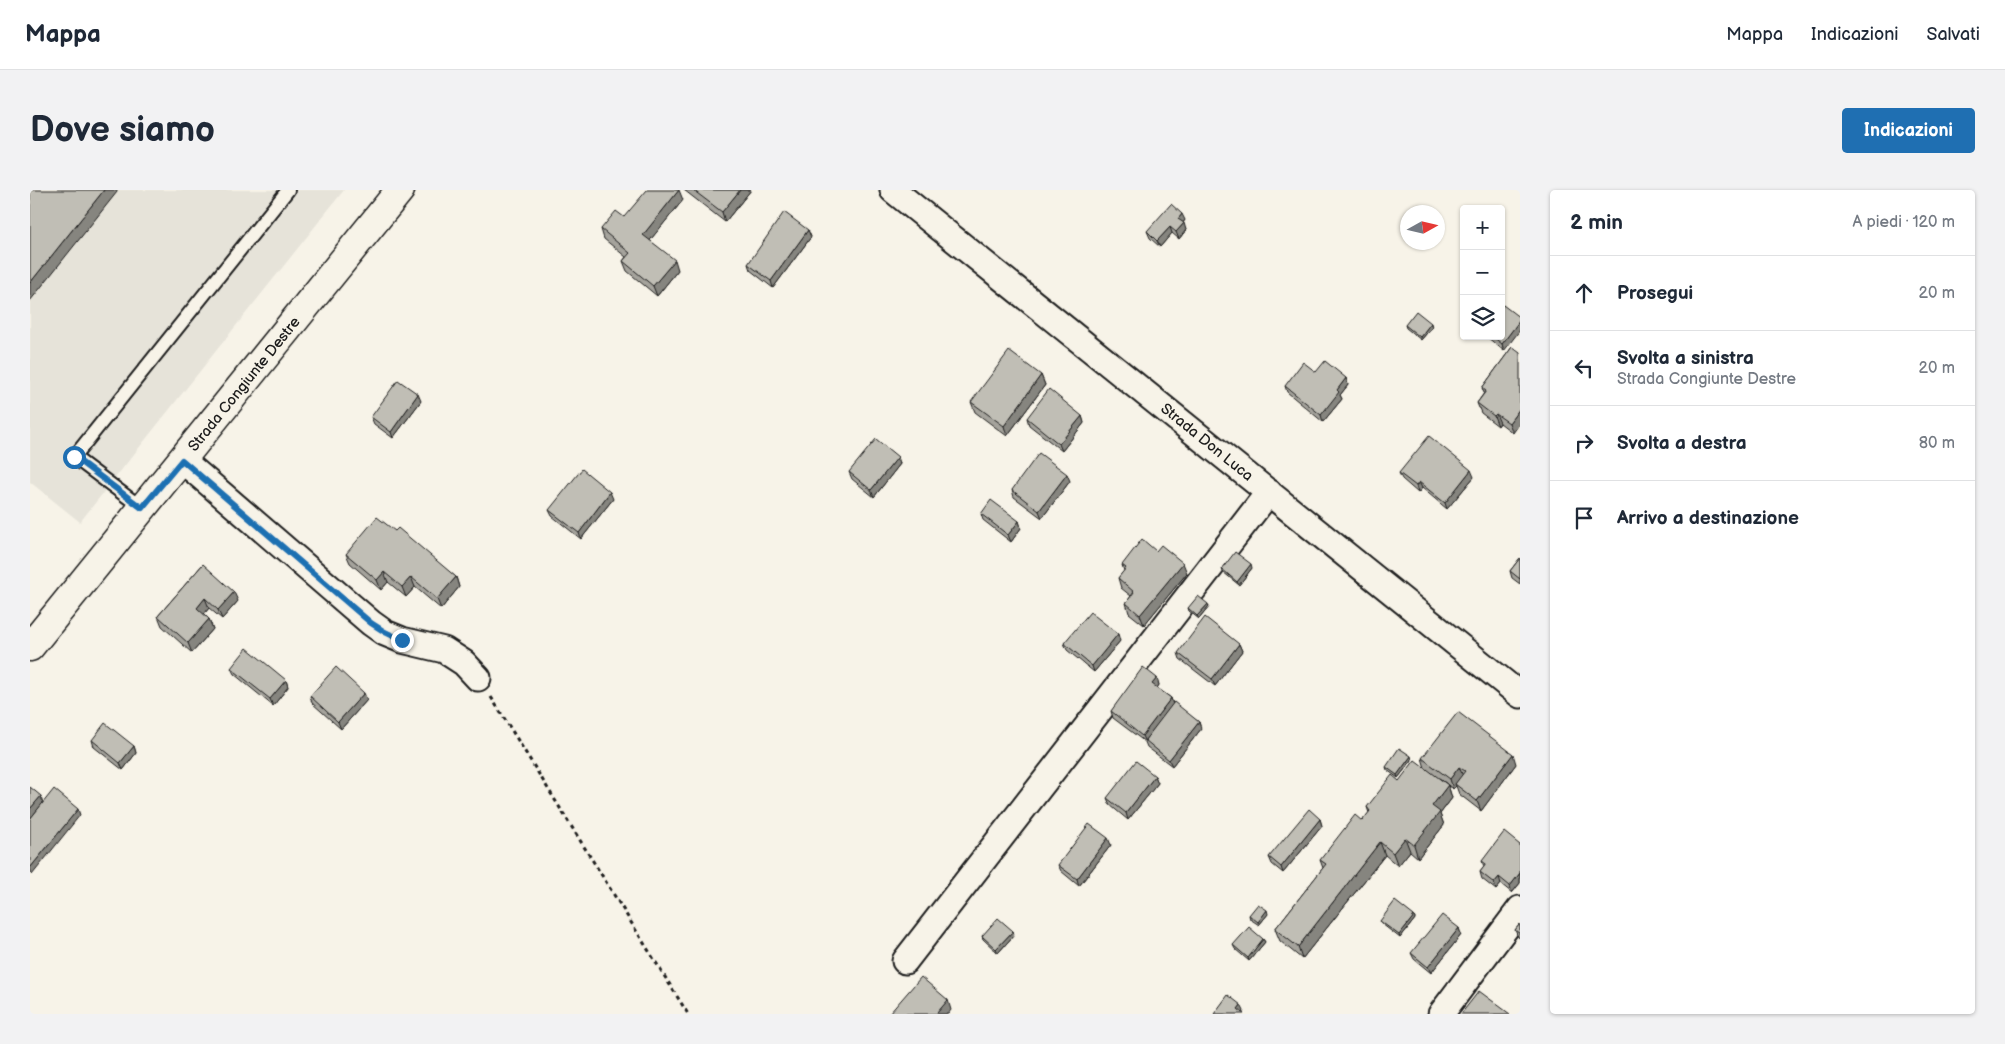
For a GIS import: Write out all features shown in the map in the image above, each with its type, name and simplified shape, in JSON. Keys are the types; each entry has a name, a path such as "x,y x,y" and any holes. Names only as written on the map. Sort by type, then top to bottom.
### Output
{"street":[{"name":"Strada Congiunte Destre","path":"30,647 400,190"},
{"name":"Strada Don Luca","path":"893,190 1520,695"},
{"path":"182,460 371,623 402,640 434,646 444,650 464,663 478,678"},
{"path":"905,961 1269,492"},
{"path":"1441,1014 1520,909"}],"lane":[{"path":"142,508 74,457 288,190"}],"path":[{"path":"478,678 688,1014"}],"shaded area":[{"path":"30,190 344,190 80,522 30,482"}],"building":[{"path":"30,190 104,190 30,283"},
{"path":"647,190 679,190 643,235 675,260 653,286 623,261 630,253 601,229 616,211 624,217"},
{"path":"693,190 740,190 722,212"},
{"path":"1171,204 1182,214 1178,219 1184,223 1176,232 1170,227 1157,241 1147,231"},
{"path":"784,212 808,230 771,281 748,264"},
{"path":"1505,307 1520,320 1505,340"},
{"path":"1416,311 1431,323 1420,337 1405,325"},
{"path":"1497,340 1505,340 1502,344"},
{"path":"1512,347 1520,353 1520,408 1509,423 1496,414 1494,416 1477,403 1486,391 1482,388"},
{"path":"1009,351 1041,375 1004,426 971,402"},
{"path":"1325,361 1346,378 1337,390 1339,392 1321,415 1285,386 1303,362 1316,372"},
{"path":"398,380 418,394 391,432 371,417"},
{"path":"1049,389 1082,416 1059,444 1027,418"},
{"path":"1429,436 1471,470 1445,503 1419,482 1416,486 1399,473"},
{"path":"876,439 898,457 871,490 849,472"},
{"path":"1039,453 1067,474 1039,511 1012,490"},
{"path":"582,469 610,492 579,533 549,510"},
{"path":"991,500 1019,521 1008,535 981,514"},
{"path":"377,517 395,531 398,528 456,577 437,599 411,577 402,587 384,572 377,580 346,554"},
{"path":"1142,539 1156,551 1161,545 1183,563 1140,615 1126,603 1134,592 1118,578 1126,568 1122,565"},
{"path":"1235,552 1251,564 1237,582 1222,569"},
{"path":"1520,558 1520,579 1510,571"},
{"path":"203,564 234,592 218,610 205,598 197,608 209,619 188,643 158,616"},
{"path":"1198,596 1208,604 1197,616 1188,608"},
{"path":"1090,612 1118,634 1092,666 1064,643"},
{"path":"1205,617 1239,644 1212,679 1178,653"},
{"path":"247,648 286,680 270,699 231,668"},
{"path":"336,667 364,693 338,722 310,696"},
{"path":"1143,667 1157,678 1152,684 1171,698 1142,736 1111,711"},
{"path":"1174,702 1199,722 1169,760 1145,740"},
{"path":"1458,712 1513,754 1477,801 1455,784 1465,771 1459,767 1450,779 1422,758"},
{"path":"105,723 134,746 120,763 92,740"},
{"path":"1399,748 1411,756 1397,775 1386,767"},
{"path":"1415,760 1448,785 1432,806 1440,812 1414,845 1405,838 1393,853 1380,842 1298,947 1275,929 1326,864 1320,860 1355,815 1362,821 1370,811 1367,807 1392,775 1399,781"},
{"path":"1136,761 1155,776 1126,813 1107,798"},
{"path":"30,787 41,796 30,809"},
{"path":"54,789 78,809 30,868 30,819"},
{"path":"1309,809 1320,819 1281,867 1269,857"},
{"path":"1089,824 1108,838 1077,879 1058,865"},
{"path":"1504,832 1520,845 1520,873 1510,886 1499,877 1494,883 1480,872 1486,864 1482,861"},
{"path":"1395,901 1414,916 1399,935 1380,921"},
{"path":"1258,904 1267,910 1258,922 1249,915"},
{"path":"1442,915 1459,928 1428,967 1411,953"},
{"path":"998,918 1013,931 996,949 982,936"},
{"path":"1520,924 1520,934 1515,930"},
{"path":"1249,927 1263,939 1248,958 1233,945"},
{"path":"921,977 948,1000 936,1014 889,1014"},
{"path":"1479,991 1510,1014 1461,1014"},
{"path":"1228,995 1241,1005 1238,1009 1244,1014 1214,1014"}],"route":[{"path":"74,457 142,508 182,460 371,623 402,640"}]}
